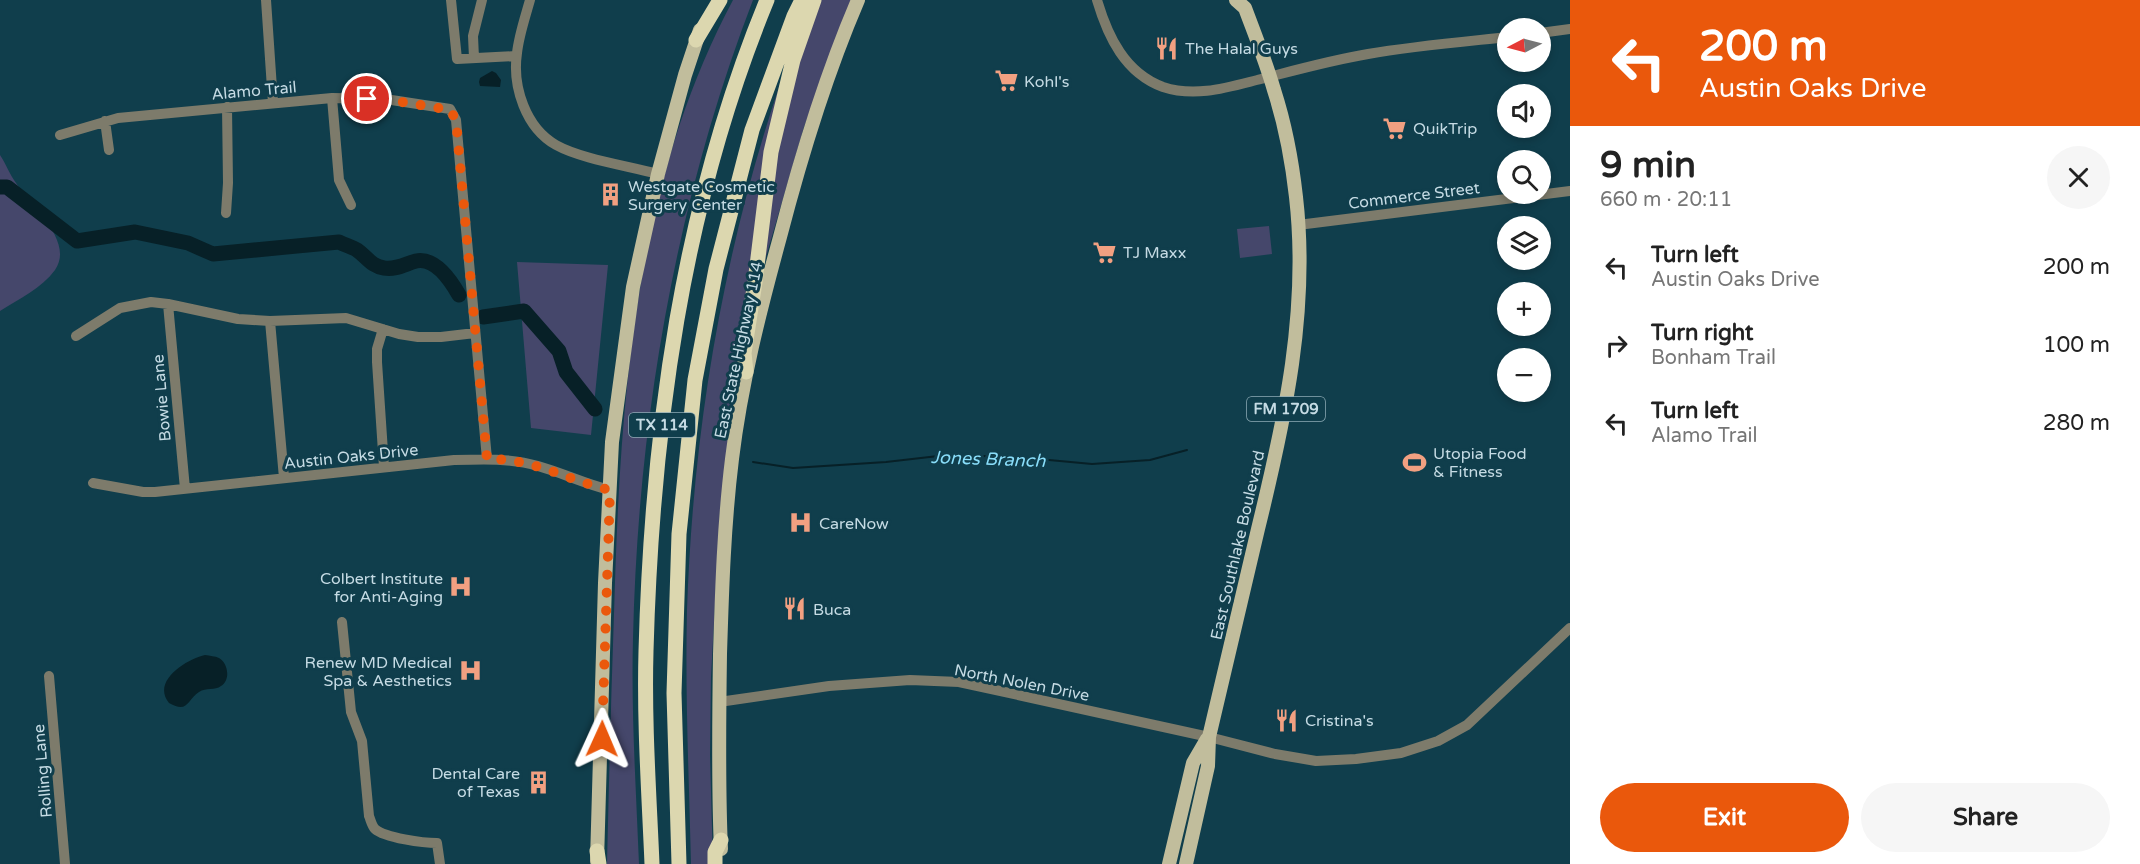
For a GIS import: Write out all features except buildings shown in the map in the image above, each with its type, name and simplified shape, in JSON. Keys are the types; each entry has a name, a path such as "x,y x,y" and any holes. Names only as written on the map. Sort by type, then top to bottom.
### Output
{"highway":[{"path":"696,40 720,0"},
{"name":"TX 114","path":"652,864 646,653 652,508 657,453 682,293 698,213 725,115 767,0"},
{"name":"TX 114","path":"679,864 674,693 679,534 695,380 716,269 752,130 802,0"},
{"path":"746,372 744,353 771,152 793,60 814,0"},
{"path":"715,864 715,852 721,840"}],"main road":[{"path":"598,860 612,442 633,287 658,174 696,40 713,0"},
{"name":"East State Highway 114","path":"722,864 719,702 724,532 732,458 746,372 768,281 811,125 858,0"},
{"name":"East Southlake Boulevard","path":"1186,864 1208,766 1209,737 1281,432 1291,380 1297,329 1300,266 1298,225 1287,138 1270,77 1243,3"},
{"name":"East Southlake Boulevard","path":"1169,864 1193,763 1209,737"}],"street":[{"path":"266,0 273,103"},
{"path":"451,0 457,60 516,56"},
{"path":"474,58 472,40 482,0"},
{"path":"530,0 516,56 523,104 527,116 539,133 567,150 658,174"},
{"path":"1097,0 1106,28 1119,52 1137,71 1162,86 1189,92 1210,91 1366,54 1497,38"},
{"path":"1551,32 1570,29"},
{"path":"332,98 339,180 351,205"},
{"name":"Alamo Trail","path":"60,135 105,121 332,98 385,99 435,106 452,112 456,120 475,333"},
{"path":"226,213 227,107"},
{"path":"105,121 109,150"},
{"name":"Commerce Street","path":"1298,225 1570,191"},
{"path":"76,336 120,308 151,302 238,319 270,321 346,318 418,337 450,337 475,333 487,459"},
{"name":"Bowie Lane","path":"168,304 185,489"},
{"path":"270,321 284,478"},
{"path":"383,329 377,349 377,362 384,467"},
{"name":"Austin Oaks Drive","path":"93,483 143,492 454,460 487,459 515,461 538,466 610,490"},
{"path":"342,622 351,712 362,741 369,816 374,828 382,834 437,843 440,864"},
{"name":"North Nolen Drive","path":"719,702 829,686 910,680 958,682 1209,737 1275,754 1316,760 1356,759 1401,753 1438,741 1467,725 1570,628"},
{"name":"Rolling Lane","path":"49,676 65,864"}],"shaded area":[{"path":"733,0 753,0 702,155 682,234 653,394 643,475 636,557 633,638 634,751 639,864 607,864 621,457 638,299 653,222 673,146 699,72"},
{"path":"819,0 852,0 804,127 765,260 762,260 770,190 793,78"},
{"path":"492,71 501,80 500,87 480,86 480,78"},
{"path":"781,81 730,424 720,511 711,677 710,755 713,864 691,864 687,610 696,475 714,342 727,276 761,145"},
{"path":"0,155 14,180 55,236 60,259 55,270 44,282 0,311"},
{"path":"1269,226 1272,254 1240,258 1237,229"},
{"path":"517,262 608,265 591,435 531,428"},
{"path":"205,655 219,658 225,664 227,676 224,683 219,687 199,692 187,705 180,707 169,703 164,687 168,679 181,666"}],"waterway":[{"name":"Jones Branch","path":"0,187 7,187 77,241 135,232 188,243 213,254 339,242 357,250 372,263 384,268 416,261 430,263 442,271 459,295"},
{"name":"Jones Branch","path":"483,317 524,311 559,351 566,372 595,409"},
{"name":"Jones Branch","path":"753,462 793,468 886,462 947,455 1017,457 1092,464 1150,460 1187,450"}],"place":[{"name":"The Halal Guys","path":"1167,48"},
{"name":"Kohl's","path":"1006,81"},
{"name":"QuikTrip","path":"1395,128"},
{"name":"Westgate Cosmetic Surgery Center","path":"610,195"},
{"name":"TJ Maxx","path":"1105,252"},
{"name":"Utopia Food & Fitness","path":"1415,462"},
{"name":"CareNow","path":"801,523"},
{"name":"Colbert Institute for Anti-Aging","path":"461,587"},
{"name":"Buca","path":"795,609"},
{"name":"Renew MD Medical Spa & Aesthetics","path":"470,671"},
{"name":"Cristina's","path":"1287,720"},
{"name":"Dental Care of Texas","path":"538,782"}],"route":[{"path":"367,99 385,99 435,106 450,110 456,120 487,459 515,461 538,466 610,490 605,583 602,739"}]}
